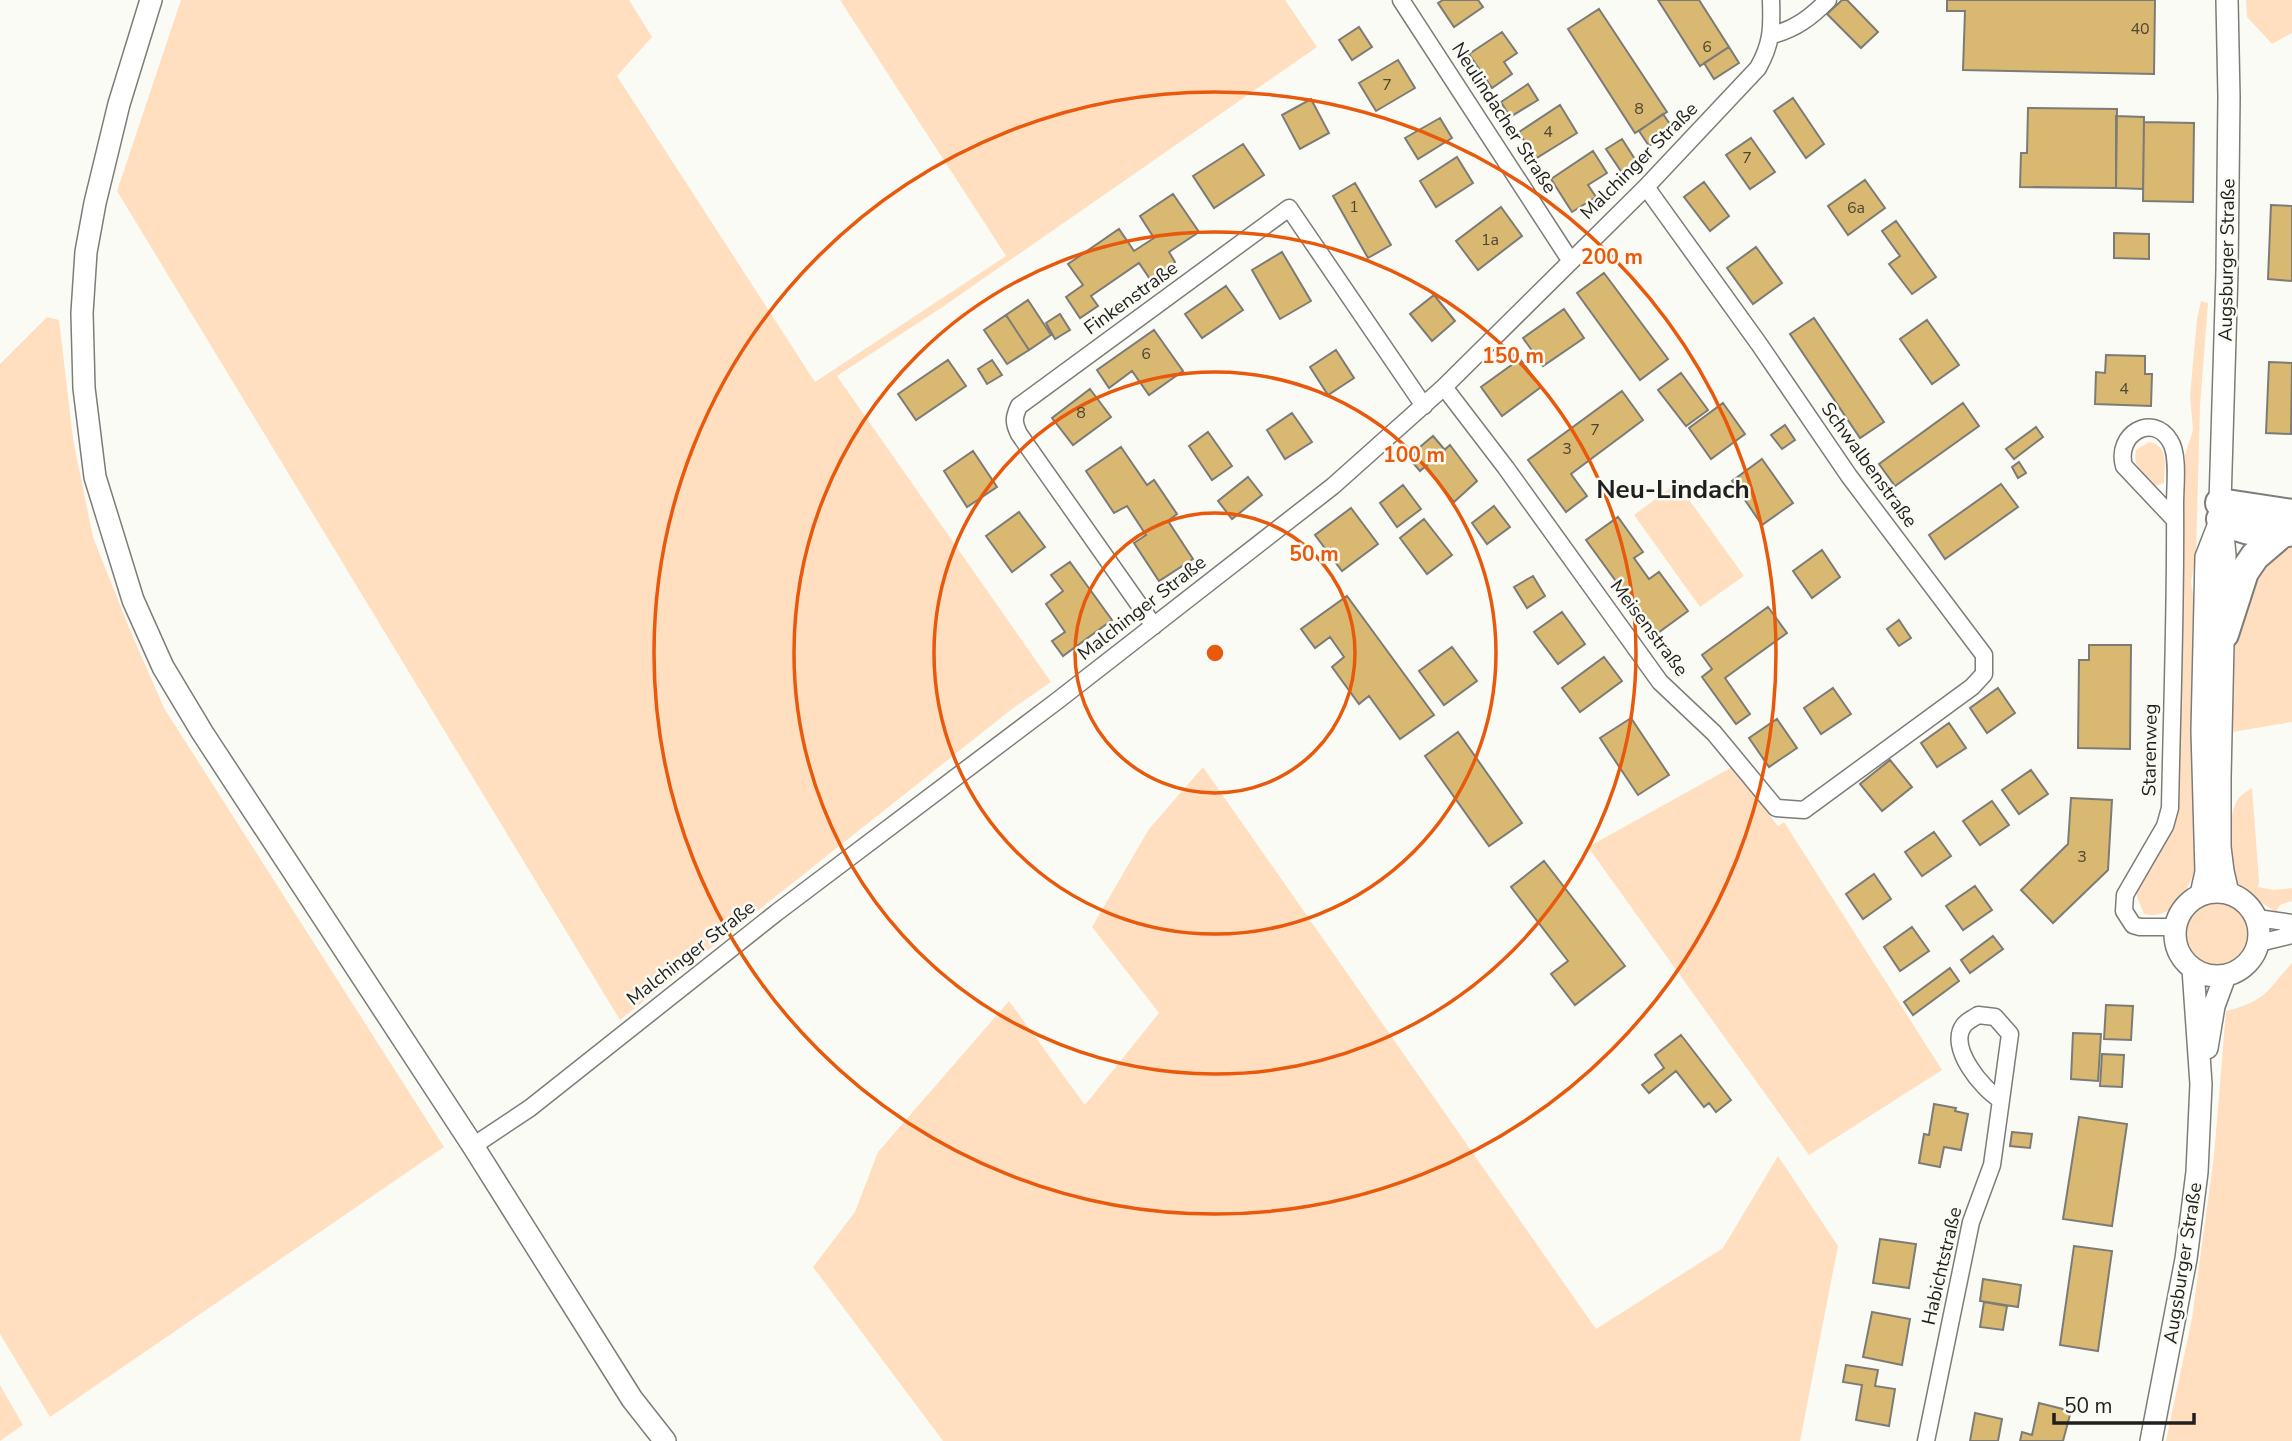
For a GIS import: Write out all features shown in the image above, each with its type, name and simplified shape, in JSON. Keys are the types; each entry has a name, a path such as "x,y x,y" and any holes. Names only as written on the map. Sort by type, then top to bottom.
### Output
{"highway":[{"path":"2220,511 2239,529 2289,526"},
{"path":"2224,634 2244,572 2255,556 2289,526"}],"street":[{"path":"152,0 119,104 95,202 86,252 82,313 84,388 95,477 133,600 163,667 246,802 473,1146 632,1399 665,1441"},
{"name":"Neulindacher Straße","path":"1401,0 1570,260"},
{"name":"Malchinger Straße","path":"473,1146 530,1108 776,913 1154,626 1333,486 1424,406 1646,187 1758,68 1772,35 1771,0"},
{"path":"1772,35 1809,19 1828,0"},
{"name":"Augsburger Straße","path":"2227,0 2229,122 2220,511 2225,555 2220,847 2222,871 2228,893"},
{"name":"Schwalbenstraße","path":"1646,187 1850,476 1984,655 1984,674 1972,688 1893,745"},
{"name":"Finkenstraße","path":"1154,626 1018,434 1014,417 1019,406 1289,208 1424,406"},
{"name":"Meisenstraße","path":"1444,387 1506,468 1660,682 1714,733 1776,808 1804,810 1893,745"},
{"name":"Starenweg","path":"2175,520 2124,466 2121,457 2126,440 2140,429 2158,430 2166,435 2174,450 2175,520 2170,808 2165,826 2125,895 2124,911 2133,925 2175,927"},
{"name":"Augsburger Straße","path":"2201,894 2206,872 2202,731 2206,557 2220,511"},
{"path":"2219,891 2228,893 2245,902 2257,918 2259,943 2256,952 2243,968 2225,976 2214,977 2193,969 2186,963 2176,946 2175,927 2184,908 2201,894 2219,891"},
{"path":"2257,918 2292,923"},
{"path":"2259,943 2292,935"},
{"name":"Augsburger Straße","path":"2151,1441 2187,1247 2197,1172 2201,1084 2193,969"},
{"name":"Augsburger Straße","path":"2201,1084 2214,1006 2225,976"},
{"name":"Habichtstraße","path":"1926,1441 1971,1222 1992,1165 2001,1100 2010,1034 1995,1017 1978,1015 1964,1025 1959,1039 1963,1056 1981,1084 2001,1100"}],"shaded area":[{"path":"181,0 629,0 652,37 617,76 815,382 1006,256 840,0 1285,0 1317,47 944,306 837,376 1051,682 1012,709 620,1020 117,191"},
{"path":"2246,0 2292,0 2292,33 2272,44 2247,17"},
{"path":"2201,301 2208,303 2200,406 2196,555 2191,582 2194,599 2192,643 2196,670 2197,860 2191,880 2180,899 2173,907 2155,915 2144,914 2137,897 2137,885 2162,842 2181,602 2185,455 2193,430 2190,396"},
{"path":"47,317 59,320 73,439 93,537 164,708 444,1147 50,1417 0,1334 0,364"},
{"path":"2149,442 2160,448 2164,458 2164,483 2155,486 2140,470 2135,456 2136,450"},
{"path":"1677,483 1744,576 1700,607 1634,515"},
{"path":"2292,540 2292,722 2232,732 2237,623 2246,583 2257,566"},
{"path":"1203,767 1596,1329 1723,1248 1778,1156 1838,1246 1800,1441 943,1441 813,1267 855,1212 878,1152 1009,1001 1085,1105 1159,1013 1092,927 1149,829"},
{"path":"1732,767 1778,826 1784,822 1942,1070 1809,1155 1588,847"},
{"path":"2252,788 2258,887 2274,890 2292,888 2292,901 2280,905 2276,912 2240,886 2233,868 2230,842 2234,806 2242,795"},
{"path":"2215,902 2233,908 2241,916 2247,934 2241,952 2233,960 2215,966 2197,960 2189,952 2183,934 2189,916 2197,908"},
{"path":"2292,963 2292,1441 2166,1441 2192,1318 2214,1156 2226,1011 2258,999"},
{"path":"0,1385 23,1425 0,1441"}],"building":[{"path":"1443,0 1478,0 1483,7 1454,27 1438,3"},
{"path":"1658,0 1699,0 1729,47 1700,66"},
{"path":"1842,0 1847,0 1878,32 1861,48 1827,14"},
{"path":"1947,0 2155,0 2154,74 1963,70 1965,11 1947,11"},
{"path":"1599,9 1667,112 1635,133 1568,29"},
{"path":"1359,27 1372,47 1352,60 1339,40"},
{"path":"1502,32 1517,53 1504,62 1512,74 1492,88 1469,54"},
{"path":"1729,47 1739,63 1714,79 1704,63"},
{"path":"1398,60 1415,88 1376,111 1359,83"},
{"path":"1528,84 1538,100 1510,117 1501,102"},
{"path":"1793,98 1824,144 1806,158 1774,111"},
{"path":"1311,99 1329,133 1300,149 1282,115"},
{"path":"1560,105 1577,133 1535,159 1519,132"},
{"path":"2028,108 2117,109 2116,188 2020,187 2021,153 2027,153"},
{"path":"1663,114 1674,130 1649,146 1639,131"},
{"path":"2116,116 2144,117 2143,189 2116,188"},
{"path":"1440,118 1452,138 1418,159 1405,138"},
{"path":"2144,122 2194,123 2193,202 2143,201"},
{"path":"1751,138 1775,172 1750,189 1726,155"},
{"path":"1622,139 1638,164 1623,174 1606,149"},
{"path":"1243,144 1264,175 1214,208 1193,176"},
{"path":"1593,151 1607,173 1588,185 1596,197 1572,212 1551,179"},
{"path":"1457,157 1473,183 1436,207 1420,181"},
{"path":"1865,180 1885,208 1848,235 1828,206"},
{"path":"1704,182 1729,216 1710,231 1684,197"},
{"path":"1355,183 1391,245 1368,258 1333,196"},
{"path":"1173,194 1199,232 1169,252 1175,262 1150,279 1139,263 1091,296 1098,306 1080,318 1066,297 1083,285 1068,264 1119,229 1134,251 1154,238 1140,216"},
{"path":"2271,205 2292,206 2292,281 2268,279"},
{"path":"1501,207 1522,236 1478,270 1456,241"},
{"path":"1896,221 1936,277 1912,294 1889,264 1900,256 1882,231"},
{"path":"2114,233 2149,234 2149,259 2114,258"},
{"path":"1756,247 1782,283 1753,304 1727,268"},
{"path":"1282,252 1311,301 1280,319 1252,270"},
{"path":"1604,273 1668,359 1640,380 1577,293"},
{"path":"1226,286 1243,310 1202,338 1185,314"},
{"path":"1434,295 1455,321 1432,341 1410,314"},
{"path":"1028,300 1051,335 1029,350 1006,315"},
{"path":"1564,309 1584,338 1543,366 1523,338"},
{"path":"1060,314 1070,330 1055,339 1046,323"},
{"path":"1006,315 1029,350 1007,364 984,330"},
{"path":"1814,318 1884,422 1860,438 1790,334"},
{"path":"1927,320 1959,365 1932,384 1900,339"},
{"path":"1154,330 1183,371 1149,395 1132,371 1109,388 1097,370"},
{"path":"1336,350 1354,378 1328,395 1310,367"},
{"path":"2106,355 2145,356 2145,374 2152,374 2151,406 2095,404 2096,372 2105,373"},
{"path":"1520,359 1541,387 1502,416 1481,387"},
{"path":"948,360 966,386 916,420 898,394"},
{"path":"992,360 1002,375 987,384 978,369"},
{"path":"2269,362 2292,363 2291,434 2266,433"},
{"path":"1681,373 1708,410 1686,426 1658,390"},
{"path":"1090,389 1111,417 1073,445 1052,418"},
{"path":"1622,391 1643,420 1571,474 1587,496 1566,512 1528,460"},
{"path":"1723,403 1745,434 1711,459 1689,428"},
{"path":"1963,403 1979,426 1895,486 1879,464"},
{"path":"1292,413 1312,442 1285,459 1267,430"},
{"path":"1785,425 1795,440 1782,449 1771,435"},
{"path":"2036,427 2043,437 2014,459 2006,449"},
{"path":"1208,432 1232,466 1212,480 1189,446"},
{"path":"1433,436 1445,450 1420,471 1408,457"},
{"path":"1450,445 1477,481 1454,502 1426,466"},
{"path":"1121,447 1147,485 1154,480 1177,514 1168,521 1193,559 1159,581 1134,543 1146,535 1127,506 1114,513 1086,471"},
{"path":"973,451 997,487 967,507 944,471"},
{"path":"1762,459 1793,503 1762,525 1732,481"},
{"path":"2019,462 2026,473 2018,478 2012,467"},
{"path":"1248,477 1262,495 1232,519 1218,501"},
{"path":"2001,484 2018,507 1945,559 1929,535"},
{"path":"1403,485 1421,509 1397,527 1380,503"},
{"path":"1494,506 1510,527 1487,544 1472,523"},
{"path":"1351,508 1378,544 1342,571 1315,535"},
{"path":"1019,512 1045,547 1012,572 986,536"},
{"path":"1618,517 1643,552 1634,558 1649,579 1659,572 1688,611 1655,635 1586,540"},
{"path":"1424,519 1452,555 1427,574 1400,538"},
{"path":"1822,550 1840,577 1812,598 1793,571"},
{"path":"1070,562 1112,620 1063,656 1052,641 1065,632 1046,604 1063,591 1051,575"},
{"path":"1533,576 1545,596 1527,608 1514,587"},
{"path":"1347,596 1434,715 1400,739 1369,696 1359,704 1332,667 1344,657 1330,637 1315,648 1301,629"},
{"path":"1768,607 1787,633 1725,678 1750,714 1736,724 1702,677 1712,669 1702,655"},
{"path":"1562,612 1585,644 1558,664 1534,632"},
{"path":"1899,620 1911,638 1899,646 1887,629"},
{"path":"2089,645 2131,645 2130,749 2078,748 2079,660 2089,660"},
{"path":"1452,647 1477,681 1444,705 1419,671"},
{"path":"1604,657 1622,681 1580,712 1562,688"},
{"path":"1833,688 1851,714 1821,734 1804,708"},
{"path":"1998,688 2015,713 1987,733 1970,708"},
{"path":"1631,718 1669,775 1638,795 1600,738"},
{"path":"1777,719 1797,748 1769,767 1749,738"},
{"path":"1949,723 1966,748 1937,767 1921,743"},
{"path":"1458,732 1522,823 1489,846 1425,756"},
{"path":"1890,760 1912,787 1882,811 1860,784"},
{"path":"2031,770 2048,794 2019,814 2002,790"},
{"path":"2071,798 2112,800 2108,870 2053,923 2021,890 2068,844"},
{"path":"1992,801 2009,825 1980,845 1963,821"},
{"path":"1934,832 1951,856 1922,876 1905,852"},
{"path":"1544,861 1625,966 1575,1005 1551,974 1568,961 1511,887"},
{"path":"1874,874 1891,899 1863,919 1846,894"},
{"path":"1975,886 1992,910 1963,930 1946,906"},
{"path":"1912,927 1929,951 1900,971 1884,947"},
{"path":"1993,936 2003,949 1970,973 1961,960"},
{"path":"1950,968 1959,981 1913,1015 1904,1002"},
{"path":"2106,1005 2133,1006 2131,1040 2104,1039"},
{"path":"2073,1033 2101,1034 2098,1081 2071,1079"},
{"path":"1681,1035 1731,1100 1716,1112 1709,1103 1704,1107 1676,1071 1649,1093 1642,1085 1664,1068 1655,1055"},
{"path":"2102,1054 2124,1055 2122,1087 2100,1086"},
{"path":"1934,1104 1956,1108 1955,1111 1968,1114 1961,1150 1944,1147 1940,1167 1919,1163 1924,1134 1929,1135"},
{"path":"2079,1117 2127,1124 2112,1226 2063,1219"},
{"path":"2012,1132 2032,1134 2030,1148 2010,1146"},
{"path":"1880,1239 1916,1244 1909,1288 1873,1283"},
{"path":"2074,1246 2112,1251 2098,1351 2060,1345"},
{"path":"1983,1279 2021,1285 2018,1307 1980,1301"},
{"path":"1984,1302 2007,1306 2003,1330 1980,1327"},
{"path":"1872,1312 1910,1319 1902,1365 1863,1357"},
{"path":"1846,1365 1878,1370 1875,1386 1895,1389 1889,1426 1856,1420 1862,1385 1843,1382"},
{"path":"2039,1403 2071,1411 2063,1441 2020,1441 2022,1432 2032,1435"},
{"path":"1975,1413 2002,1419 1998,1441 1970,1441"}],"district":[{"name":"Neu-Lindach","path":"1673,489"}]}
